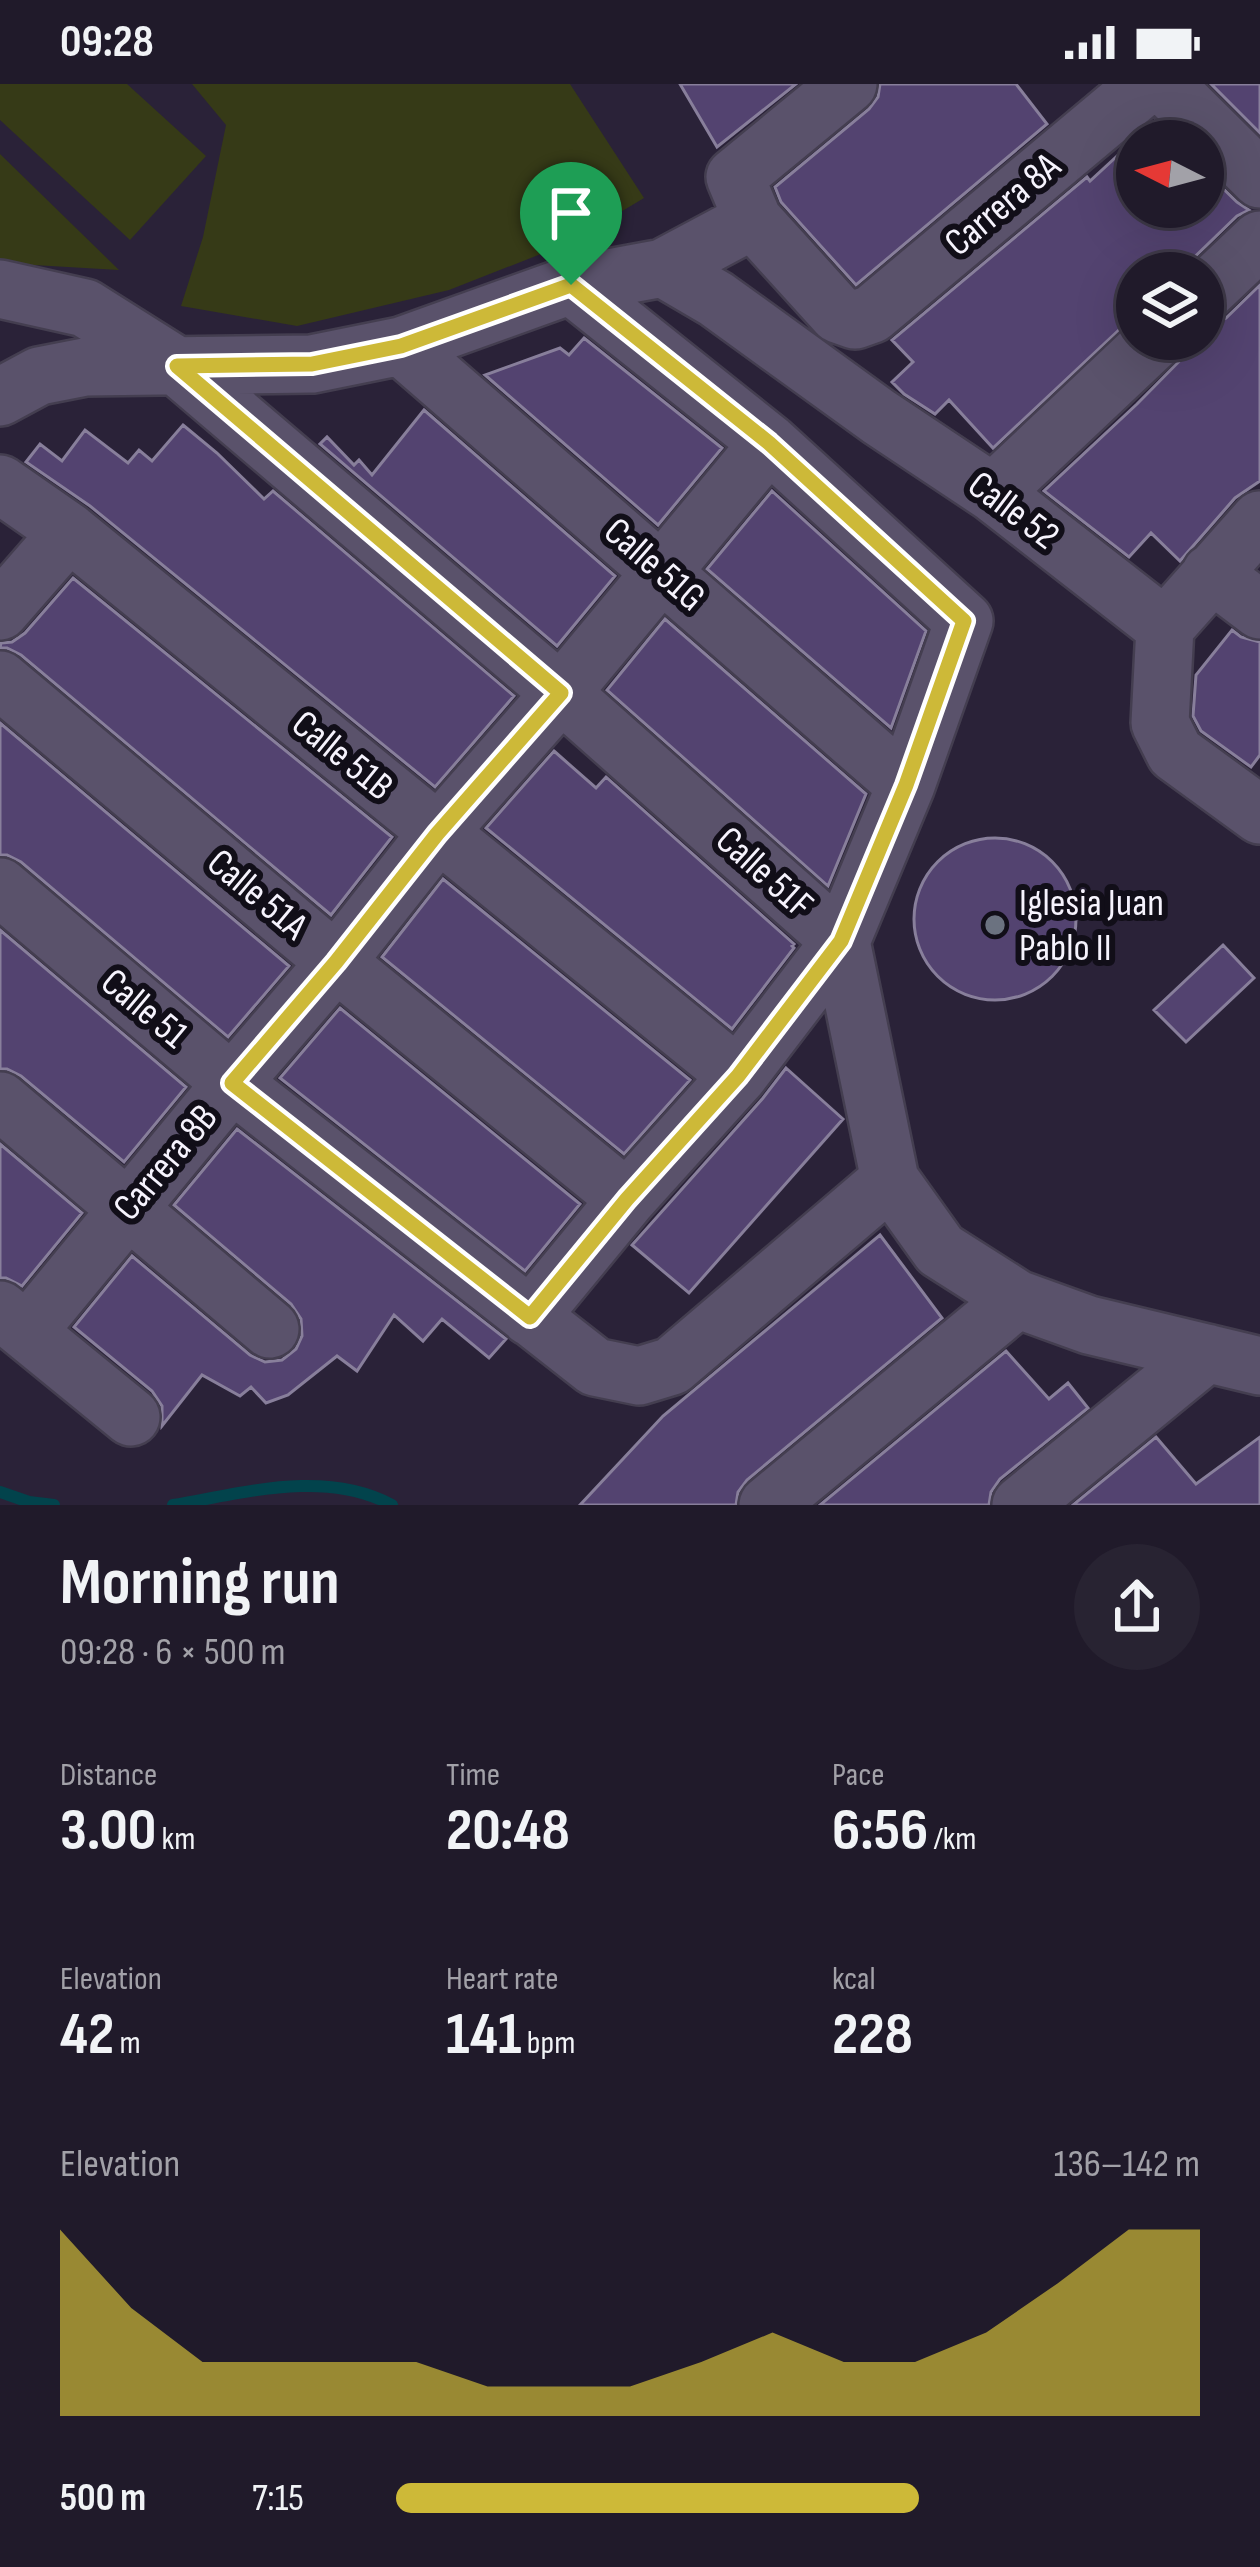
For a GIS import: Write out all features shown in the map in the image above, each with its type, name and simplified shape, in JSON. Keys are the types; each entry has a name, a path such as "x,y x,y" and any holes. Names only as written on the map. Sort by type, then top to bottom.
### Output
{"street":[{"path":"0,398 39,376 85,367 312,364 401,346 571,285 663,268 744,199 848,84"},
{"name":"Carrera 8A","path":"744,199 838,314 855,320 872,314 1147,84"},
{"path":"1164,84 1260,178"},
{"path":"1224,274 1260,240"},
{"name":"Calle 52","path":"663,268 716,299 993,493 1165,626"},
{"path":"530,1317 627,1199 738,1076 841,941 906,785 964,621 769,443 571,285"},
{"path":"0,290 85,308 177,366"},
{"name":"Calle 51G","path":"401,346 906,785"},
{"path":"993,493 1134,360"},
{"name":"Calle 51F","path":"177,366 561,693 841,941 890,1180 940,1250 1017,1299 1090,1325 1234,1359"},
{"name":"Carrera 8B","path":"14,1321 127,1210 437,834 769,443"},
{"name":"Calle 51B","path":"0,484 69,532 738,1076"},
{"path":"1260,520 1165,626 1160,723 1174,753 1260,815"},
{"path":"0,611 69,532"},
{"path":"1211,573 1260,610"},
{"name":"Calle 51A","path":"0,680 627,1199"},
{"name":"Calle 51","path":"0,887 232,1083 595,1367 639,1376 672,1366 890,1180"},
{"path":"0,1101 270,1329"},
{"path":"768,1505 1017,1299"},
{"path":"14,1321 131,1417"},
{"path":"1022,1505 1234,1359"}],"green space":[{"path":"0,84 127,84 206,156 130,240 0,120"},
{"path":"192,84 570,84 644,198 569,243 449,290 297,326 181,306 203,237 226,125"},
{"path":"0,154 119,270 0,263"}],"building":[{"path":"680,84 796,84 717,147"},
{"path":"880,84 1016,84 1047,124 856,285 781,202 775,187 869,109"},
{"path":"1211,84 1260,84 1260,133"},
{"path":"1116,157 1116,228 1224,228 1224,189 1249,210 1200,252 1116,252 1116,333 993,448 949,400 935,414 892,382 913,362 892,340 1087,177 1090,181"},
{"path":"1260,285 1260,481 1235,498 1180,561 1151,533 1129,557 1044,491 1180,360 1224,360 1226,318"},
{"path":"584,338 722,448 658,525 485,375 560,348 569,355"},
{"path":"424,410 615,576 557,646 320,444 327,437 354,465 359,460 372,475"},
{"path":"183,425 264,499 273,491 514,696 435,787 90,506 26,462 40,444 62,461 85,430 128,463 139,450 152,461"},
{"path":"772,491 926,631 891,728 707,569"},
{"path":"73,578 392,837 331,915 21,655 0,648 1,643 25,633"},
{"path":"665,619 866,794 828,886 607,690"},
{"path":"1232,630 1260,642 1260,755 1251,767 1201,731 1193,716 1196,675"},
{"path":"0,723 289,966 228,1037 21,862 0,855"},
{"path":"554,751 596,788 606,777 794,944 732,1029 486,828"},
{"name":"Iglesia Juan Pablo II","path":"995,838 1026,844 1052,862 1070,888 1076,919 1070,950 1052,976 1026,994 995,1000 964,994 938,976 920,950 914,919 920,888 938,862 964,844"},
{"path":"443,879 690,1080 624,1154 382,957"},
{"path":"0,930 186,1087 124,1162 21,1076 0,1069"},
{"path":"1223,945 1254,978 1186,1042 1154,1010"},
{"path":"340,1008 580,1204 525,1271 280,1078"},
{"path":"786,1068 843,1119 689,1293 632,1245"},
{"path":"237,1129 506,1339 489,1358 442,1319 423,1341 394,1315 357,1371 337,1356 288,1395 266,1403 251,1387 240,1396 202,1375 162,1426 162,1406 152,1391 74,1327 132,1256 250,1355 265,1362 282,1360 296,1349 302,1336 301,1319 291,1304 174,1205"},
{"path":"0,1144 82,1213 22,1286 0,1278"},
{"path":"880,1235 942,1318 747,1480 736,1505 580,1505 663,1416"},
{"path":"1006,1351 1049,1399 1068,1383 1088,1408 1000,1479 989,1505 820,1505"},
{"path":"1156,1437 1196,1484 1260,1437 1260,1505 1073,1505"}],"waterway":[{"path":"173,1505 256,1490 312,1486 366,1494 392,1505"},
{"path":"0,1492 54,1505"}],"place":[{"name":"Iglesia Juan Pablo II","path":"995,925"}],"route":[{"path":"571,285 769,443 964,621 906,785 841,941 738,1076 627,1199 530,1317 232,1083 437,834 561,693 177,366 312,364 401,346 571,285"}]}
